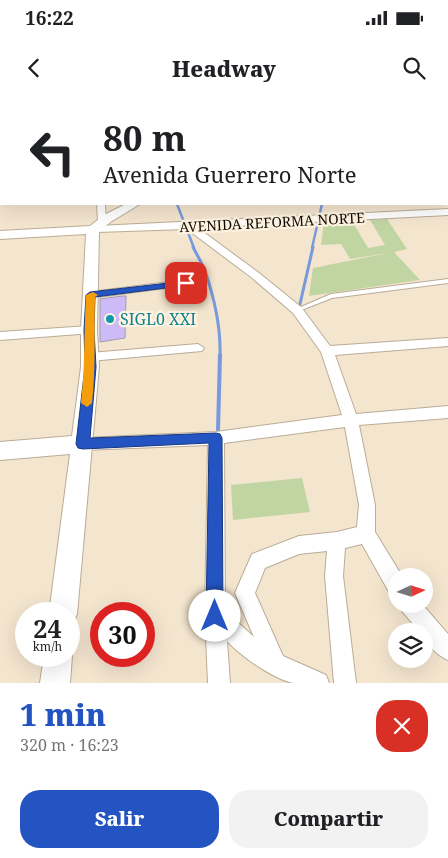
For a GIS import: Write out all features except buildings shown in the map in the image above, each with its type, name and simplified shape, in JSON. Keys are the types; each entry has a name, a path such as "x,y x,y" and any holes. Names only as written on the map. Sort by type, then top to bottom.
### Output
{"main road":[{"path":"0,234 98,227 132,205"},
{"path":"64,602 83,444 90,357 90,295 98,227"},
{"path":"0,451 83,444"},
{"path":"55,683 57,667"}],"street":[{"path":"98,227 101,205"},
{"name":"AVENIDA REFORMA NORTE","path":"98,227 189,226 448,212"},
{"path":"189,226 255,275 297,310 328,351 351,420 367,506 366,534 388,571"},
{"path":"90,295 186,283"},
{"path":"0,336 89,330"},
{"path":"328,351 448,342"},
{"path":"90,357 198,348"},
{"path":"83,444 216,438 351,420 448,412"},
{"path":"216,438 215,616 219,683"},
{"path":"275,664 244,593 259,561 299,545 337,541 366,534"},
{"path":"337,541 334,576 345,683"},
{"path":"417,613 448,650"},
{"path":"215,616 242,642 275,664 318,683"}],"lane":[{"path":"297,310 331,296 448,281"}],"green space":[{"path":"387,219 407,249 394,252 420,280 309,296 313,268 388,253 350,259 341,244 321,245 324,222 352,221 368,248 385,245 370,220"},
{"path":"302,478 310,512 233,520 231,485"}],"waterway":[{"path":"177,205 194,248"},
{"path":"312,248 322,205"},
{"path":"193,247 205,271 214,302 218,324 220,356"},
{"path":"300,304 313,247"},
{"path":"218,430 220,356"}],"slow traffic":[{"path":"87,403 90,367 90,295 93,295"}],"place":[{"name":"SIGL0 XXI","path":"110,319"}],"route":[{"path":"186,283 90,295 90,367 83,444 216,438 215,616"}]}
